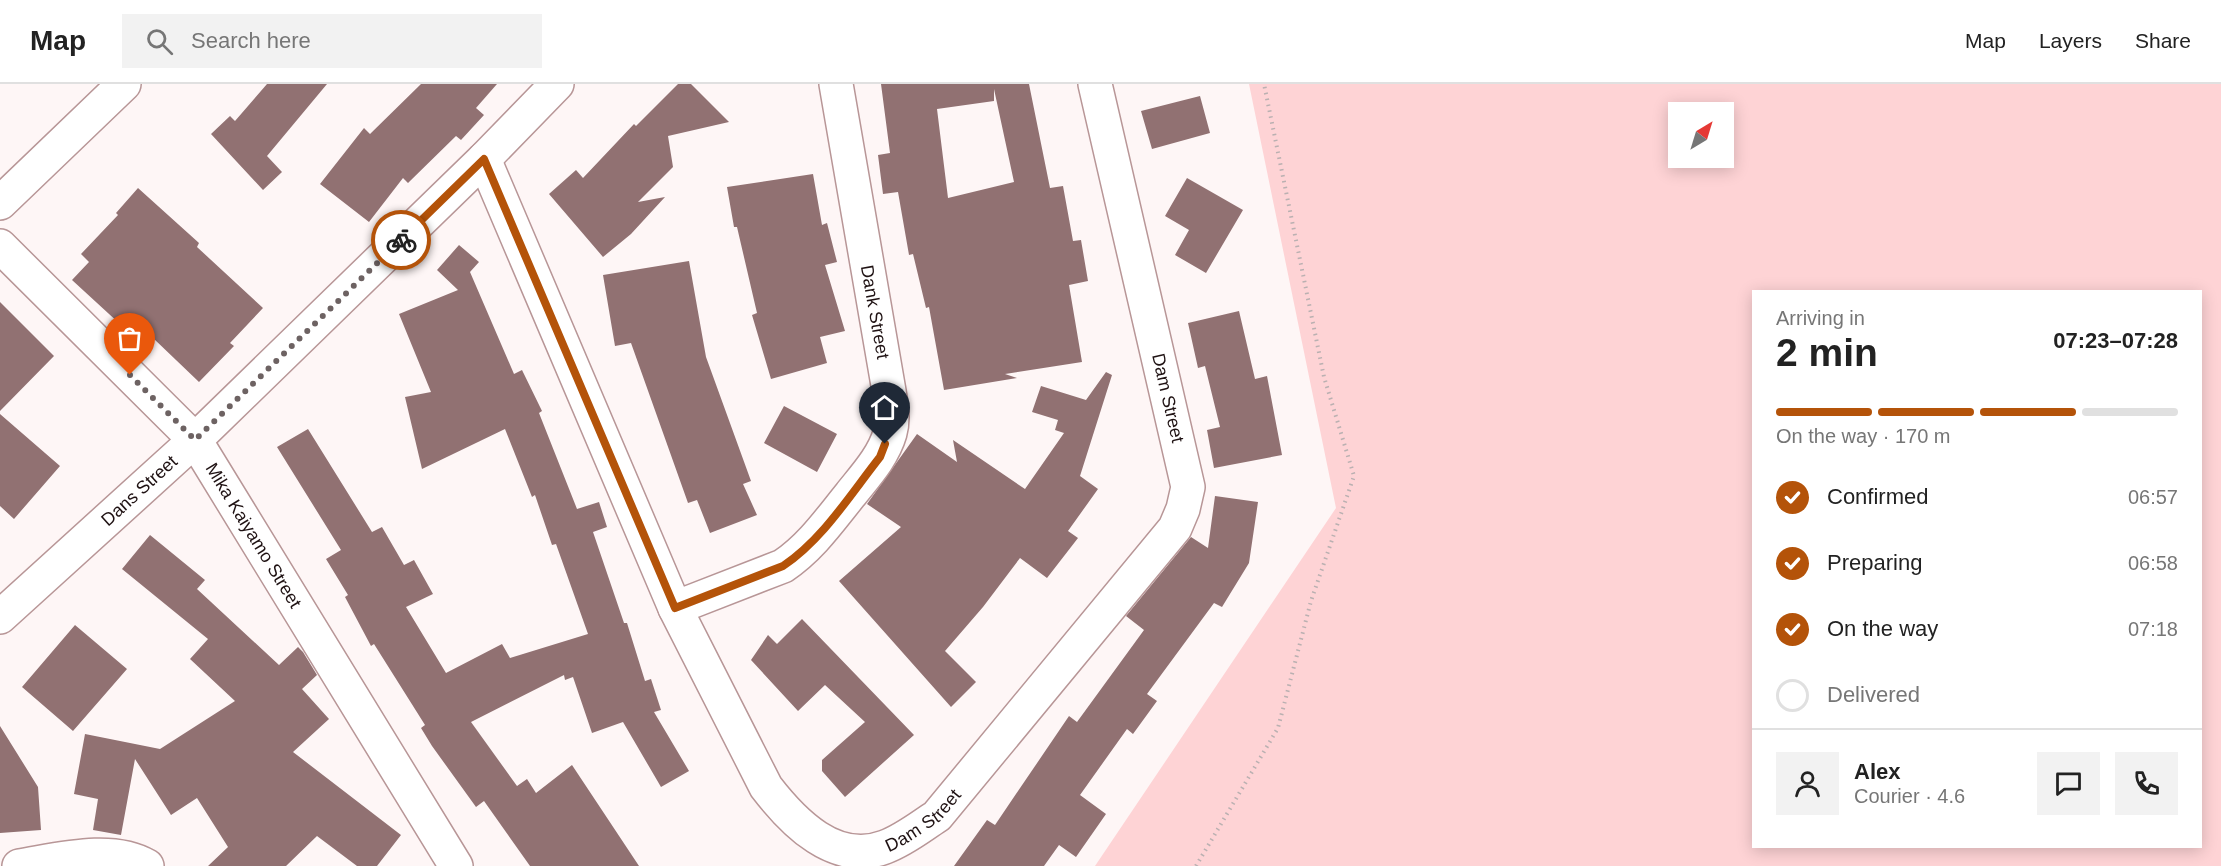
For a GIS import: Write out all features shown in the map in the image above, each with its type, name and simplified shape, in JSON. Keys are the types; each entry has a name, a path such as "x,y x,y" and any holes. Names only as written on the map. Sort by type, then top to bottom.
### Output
{"street":[{"path":"0,202 124,84"},
{"name":"Dans Street","path":"0,617 195,440 484,159 557,84"},
{"name":"Dank Street","path":"675,608 783,566 797,556 812,543 880,457 890,432 892,414 889,391 836,84"},
{"name":"Dam Street","path":"484,159 675,608 765,787 783,809 824,843 855,853 882,849 904,838 937,816 1175,528 1184,509 1188,487 1095,84"},
{"name":"Mika Kaiyamo Street","path":"0,246 195,440 456,866"},
{"path":"19,866 99,854 141,862 147,866"}],"path":[{"path":"1196,866 1278,728 1311,601 1354,476 1324,377 1264,84"}],"shaded area":[{"path":"1249,84 2221,84 2221,866 1095,866 1336,508"}],"building":[{"path":"267,84 327,84 267,156 282,172 263,190 211,134 230,116 235,121"},
{"path":"421,84 497,84 476,108 484,115 461,140 456,136 408,183 403,178 369,222 320,184 364,128 370,134"},
{"path":"678,84 691,84 729,122 668,136 673,167 638,202 665,197 631,234 603,257 549,194 576,170 583,178 634,124 636,126"},
{"path":"881,84 1029,84 1050,188 1063,186 1073,241 1081,240 1088,281 1069,285 1082,362 1005,374 1017,378 944,390 929,307 926,308 913,254 909,255 898,192 883,194 878,155 890,153","holes":["994,89 1014,182 948,198 937,109 994,101"]},
{"path":"1200,96 1210,133 1152,149 1141,111"},
{"path":"813,174 822,225 827,223 837,262 825,265 845,331 820,337 827,363 771,379 752,315 757,313 737,227 734,227 727,187"},
{"path":"1187,178 1243,210 1206,273 1175,255 1189,230 1165,216"},
{"path":"138,188 199,243 197,247 263,308 230,343 234,346 199,382 130,316 121,325 72,280 89,262 81,254 118,215 116,213"},
{"path":"459,245 479,262 470,272 514,374 522,370 542,411 539,413 577,509 599,502 607,527 593,532 624,623 627,623 645,681 651,679 661,710 654,712 689,771 661,787 623,722 592,733 573,677 565,680 564,675 471,722 517,786 527,779 536,793 572,765 639,866 530,866 484,801 476,807 432,746 421,728 425,725 374,644 371,646 345,597 348,595 326,559 341,550 277,447 308,429 372,532 382,527 404,565 414,560 433,594 406,607 446,673 502,644 510,658 588,634 556,544 552,545 535,495 532,497 505,429 422,469 405,397 431,392 399,314 458,290 437,270"},
{"path":"689,261 706,357 751,481 743,484 757,515 710,533 697,500 688,503 631,343 615,346 603,275"},
{"path":"0,302 54,356 0,411"},
{"path":"1239,311 1255,379 1267,376 1282,455 1214,468 1207,430 1220,427 1205,366 1198,368 1188,323"},
{"path":"1106,372 1112,375 1080,476 1098,489 1068,531 1078,538 1047,578 1020,558 983,607 945,651 976,682 951,707 839,581 901,527 867,504 917,434 957,462 953,440 1025,489 1064,433 1055,430 1058,420 1032,412 1041,386 1086,400"},
{"path":"784,406 837,434 817,472 764,443"},
{"path":"0,414 60,466 14,519 0,506"},
{"path":"1215,496 1258,502 1249,563 1222,607 1214,603 1147,694 1157,701 1133,734 1127,729 1080,795 1106,814 1076,857 1059,845 1044,866 954,866 987,820 995,825 1069,716 1077,722 1144,630 1126,616 1191,537 1208,548"},
{"path":"150,535 205,580 197,589 279,665 298,647 303,652 317,675 302,689 329,719 293,752 401,835 377,866 357,866 317,836 286,866 208,866 228,847 197,798 171,815 135,759 121,835 93,830 98,799 74,794 85,734 160,749 235,701 190,659 208,639 122,569"},
{"path":"802,619 914,735 845,797 822,771 822,760 865,722 825,685 798,711 751,660 768,635 777,644"},
{"path":"75,625 127,669 73,731 22,687"},
{"path":"0,726 38,787 41,830 0,833"}],"way so far":[{"path":"130,375 195,440 401,240"}],"route":[{"path":"401,240 484,159 675,608 783,566 797,556 812,543 880,457 885,444"}]}
